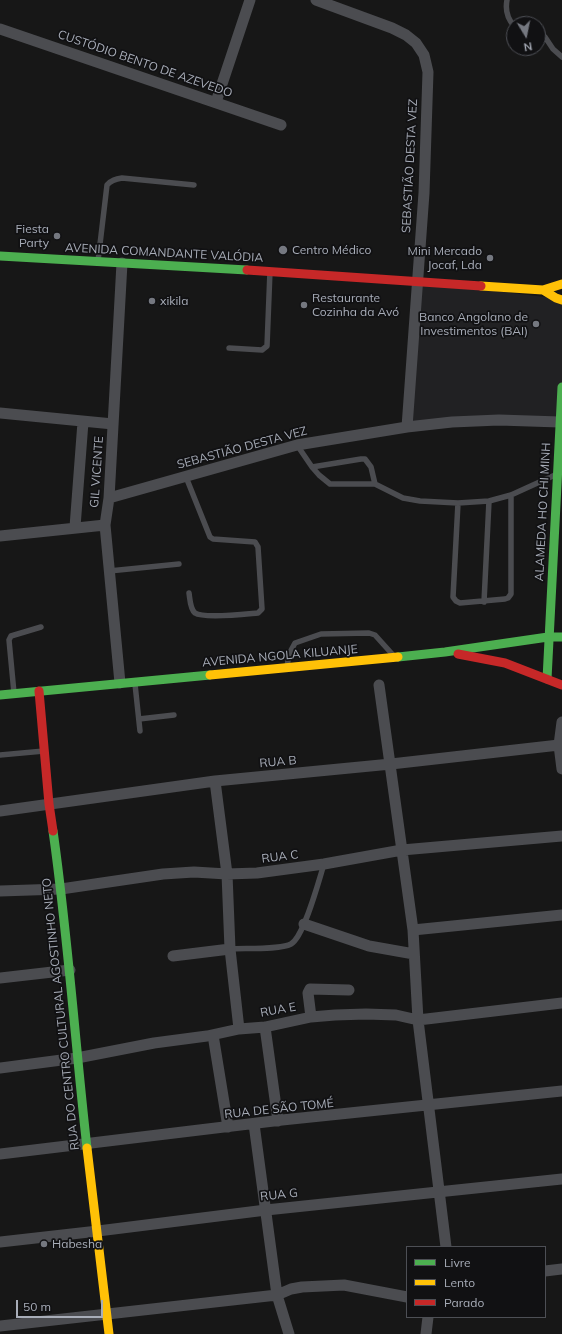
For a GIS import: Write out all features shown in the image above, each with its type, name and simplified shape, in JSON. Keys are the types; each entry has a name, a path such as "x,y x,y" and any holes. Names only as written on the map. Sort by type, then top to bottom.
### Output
{"street":[{"path":"216,102 250,0"},
{"name":"SEBASTIÃO DESTA VEZ","path":"316,0 406,34 416,43 424,55 428,72 424,193 407,427"},
{"name":"CUSTÓDIO BENTO DE AZEVEDO","path":"0,28 281,125"},
{"name":"AVENIDA COMANDANTE VALÓDIA","path":"0,256 270,271 543,290 562,284"},
{"name":"GIL VICENTE","path":"120,683 105,525 109,498 122,263"},
{"name":"AVENIDA COMANDANTE VALÓDIA","path":"543,290 562,300"},
{"name":"ALAMEDA HO CHI MINH","path":"547,679 562,388"},
{"path":"0,414 113,424"},
{"name":"SEBASTIÃO DESTA VEZ","path":"109,498 297,445 407,427 452,422 499,420 560,422"},
{"path":"75,528 83,422"},
{"path":"0,536 105,525"},
{"path":"551,583 559,594"},
{"name":"AVENIDA NGOLA KILUANJE","path":"0,695 445,652 562,636"},
{"path":"445,652 505,663 524,669 562,685"},
{"path":"379,685 413,930 418,1020 438,1193 446,1246"},
{"name":"RUA DO CENTRO CULTURAL AGOSTINHO NETO","path":"39,691 49,804 61,890 70,970 77,1058 109,1334"},
{"path":"562,722 559,745 562,769"},
{"name":"RUA B","path":"0,811 215,781 391,764 559,745"},
{"path":"215,781 227,874 230,949 239,1029"},
{"name":"RUA C","path":"0,891 61,890 163,874 194,872 227,874 257,873 324,864 402,850 562,836"},
{"path":"413,930 562,915"},
{"path":"304,924 369,946 414,954"},
{"path":"173,956 230,949"},
{"path":"0,978 70,970"},
{"path":"311,1018 308,993 310,989 349,990"},
{"name":"RUA E","path":"0,1068 77,1058 154,1043 335,1015 396,1015 418,1020 562,1003"},
{"path":"265,1027 278,1121"},
{"path":"212,1035 228,1127"},
{"name":"RUA DE SÃO TOMÉ","path":"0,1154 278,1121 562,1091"},
{"path":"254,1124 277,1295 289,1334"},
{"name":"RUA G","path":"0,1242 266,1210 562,1180"},
{"path":"546,1271 562,1269"},
{"path":"0,1326 277,1295 291,1289 302,1287 344,1285 406,1297"},
{"path":"426,1334 428,1318"}],"lane":[{"path":"507,0 506,8 508,16"},
{"path":"546,38 553,49 562,57"},
{"path":"98,262 107,185 110,182 122,178 194,185"},
{"path":"229,348 262,350 267,346 270,271"},
{"path":"297,445 312,467 330,484 375,484 403,498 420,502 458,503 489,501 511,495 557,474"},
{"path":"312,467 365,459 371,467 375,484"},
{"path":"186,477 210,537 213,539 255,542 258,547 262,609 258,613 201,616 196,614 192,609 189,593"},
{"path":"458,503 453,597 456,602 460,603 505,599 508,598 510,594 511,495"},
{"path":"484,602 489,501"},
{"path":"109,571 179,564"},
{"path":"14,693 9,640 11,636 41,627"},
{"path":"288,667 289,654 295,642 320,634 369,633 375,635 394,657"},
{"path":"135,681 140,731"},
{"path":"139,719 174,715"},
{"path":"0,755 44,751"},
{"path":"230,949 280,947 292,944 300,934 304,924 324,864"}],"shaded area":[{"path":"418,282 562,299 562,384 560,422 407,427"}],"traffic: fast":[{"path":"0,256 247,270"},
{"path":"547,679 562,387"},
{"path":"398,657 445,652 548,637 562,637"},
{"path":"0,695 210,675"},
{"path":"53,831 63,910 87,1148"}],"traffic: slow":[{"path":"481,286 543,290 562,284"},
{"path":"543,290 562,300"},
{"path":"210,675 398,657"},
{"path":"87,1148 109,1334"}],"traffic: jam":[{"path":"247,270 481,286"},
{"path":"458,654 505,663 562,685"},
{"path":"39,691 49,804 53,831"}],"place":[{"name":"Fiesta Party","path":"57,236"},
{"name":"Centro Médico","path":"283,250"},
{"name":"Mini Mercado Jocaf, Lda","path":"490,258"},
{"name":"xikila","path":"152,301"},
{"name":"Restaurante Cozinha da Avó","path":"304,305"},
{"name":"Banco Angolano de Investimentos (BAI)","path":"536,324"},
{"name":"Habesha","path":"44,1244"}]}
